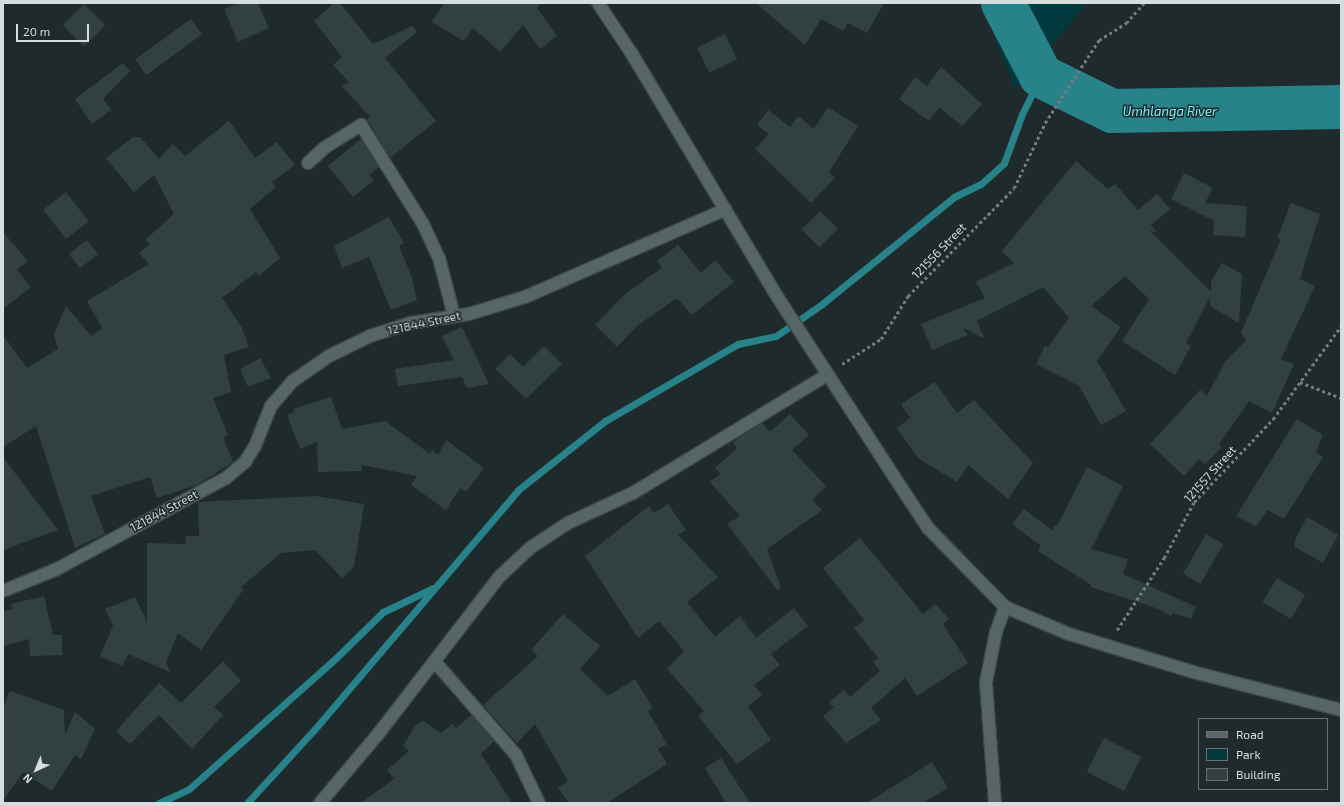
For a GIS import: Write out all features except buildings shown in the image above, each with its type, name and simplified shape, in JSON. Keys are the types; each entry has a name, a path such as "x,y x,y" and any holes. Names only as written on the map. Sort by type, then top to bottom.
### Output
{"street":[{"path":"598,3 726,209 773,290 815,355 826,375 928,528 1005,607 1069,634 1108,646 1193,672 1341,710"},
{"path":"308,163 324,148 361,125 423,224 439,258 454,316"},
{"name":"121844 Street","path":"3,591 57,569 226,478 245,462 255,446 270,406 293,381 329,356 370,336 411,323 454,316 525,296 726,209"},
{"path":"320,803 435,662 500,576 530,548 568,523 633,493 826,375"},
{"path":"995,803 986,682 996,632 1005,607"},
{"path":"435,662 516,755 539,803"}],"path":[{"name":"121556 Street","path":"826,375 881,339 908,296 1014,188 1045,123 1081,72 1099,40 1126,23 1144,3"},
{"name":"121557 Street","path":"1108,646 1164,558 1194,502 1273,419 1341,326"},
{"path":"1300,382 1341,398"}],"green space":[{"path":"981,3 1087,3 1015,89"}],"waterway":[{"name":"Umhlanga River","path":"1003,3 1041,76 1112,111 1341,107"},
{"path":"247,803 314,730 518,490 605,421 738,344 776,336 822,304 954,197 981,184 1004,163 1022,114 1041,76"},
{"path":"159,803 189,789 336,658 383,612 433,588"}]}
